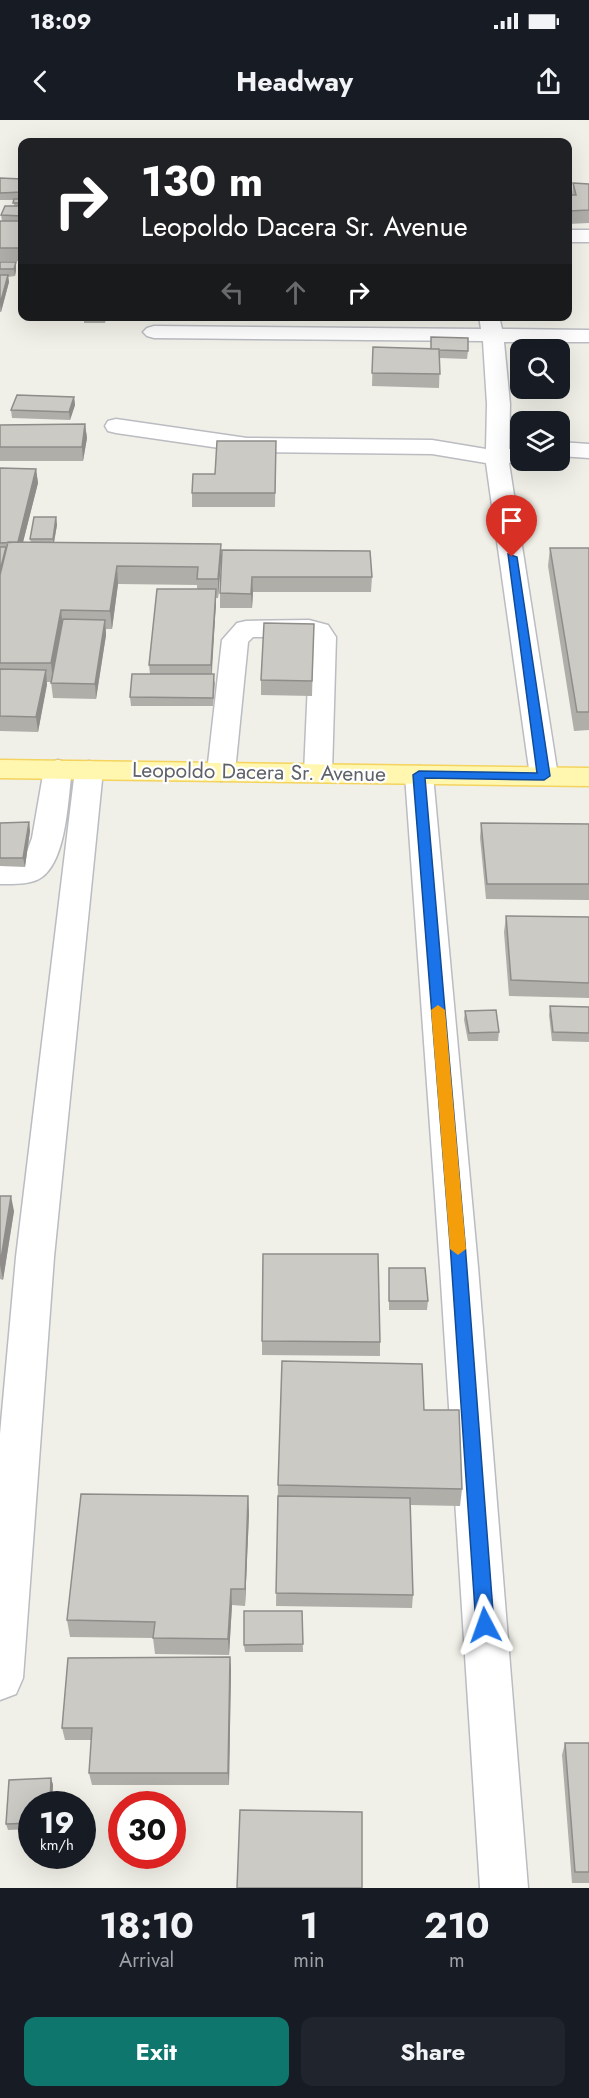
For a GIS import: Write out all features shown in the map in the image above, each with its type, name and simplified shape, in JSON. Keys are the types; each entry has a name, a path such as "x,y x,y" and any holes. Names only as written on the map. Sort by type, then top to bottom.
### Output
{"main road":[{"name":"Leopoldo Dacera Sr. Avenue","path":"0,769 589,777"}],"street":[{"path":"572,236 589,236"},
{"path":"154,332 491,326 589,336"},
{"path":"491,326 497,357 500,417 508,456 544,776"},
{"path":"116,426 206,441 247,445 432,447 508,456"},
{"path":"570,450 589,451"},
{"path":"221,772 235,640 246,629 309,628 319,631 323,637 318,773"},
{"path":"0,874 33,869 43,855 74,769"},
{"path":"0,1678 74,769"},
{"path":"419,775 459,1267 504,1888"}],"building":[{"path":"0,178 18,179 18,192 0,193"},
{"path":"573,183 589,184 589,210 572,211 572,195 576,195"},
{"path":"5,206 18,206 18,216 1,215"},
{"path":"0,221 18,221 18,248 0,248"},
{"path":"0,262 16,262 14,269 0,269"},
{"path":"0,275 8,275 0,304"},
{"path":"431,337 468,338 468,351 431,349"},
{"path":"373,347 439,349 440,374 372,373"},
{"path":"17,395 74,397 69,412 11,410"},
{"path":"85,424 82,447 0,447 0,425"},
{"path":"217,441 276,441 275,493 192,493 193,474 215,474"},
{"path":"0,468 36,469 18,542 0,543"},
{"path":"34,517 56,517 53,539 30,539"},
{"path":"8,542 221,544 218,579 197,579 198,567 117,566 110,611 61,610 51,663 0,663 0,575"},
{"path":"0,547 6,547 0,571"},
{"path":"550,548 589,548 589,712 577,712"},
{"path":"222,550 370,551 372,577 252,577 251,594 220,593"},
{"path":"157,589 216,589 211,665 149,665"},
{"path":"63,619 105,620 95,684 51,683"},
{"path":"264,623 314,624 312,681 261,680"},
{"path":"0,669 46,670 36,717 0,716"},
{"path":"132,674 214,674 213,698 130,697"},
{"path":"29,822 23,858 0,858 0,823"},
{"path":"481,823 589,824 589,884 487,884"},
{"path":"506,916 589,917 589,983 511,980"},
{"path":"550,1006 589,1007 589,1033 553,1032"},
{"path":"496,1010 499,1032 469,1033 465,1011"},
{"path":"0,1196 11,1196 0,1265"},
{"path":"263,1254 378,1254 380,1342 262,1341"},
{"path":"389,1268 425,1268 428,1301 389,1301"},
{"path":"282,1361 422,1364 424,1410 459,1410 462,1489 278,1485"},
{"path":"81,1494 248,1496 245,1589 231,1589 228,1639 153,1638 155,1622 67,1620"},
{"path":"278,1496 410,1498 413,1595 276,1593"},
{"path":"244,1611 302,1611 303,1644 244,1645"},
{"path":"230,1657 228,1773 89,1773 92,1728 62,1728 68,1658"},
{"path":"565,1743 589,1743 589,1872 575,1872"},
{"path":"51,1778 50,1791 18,1791 18,1824 6,1824 9,1780"},
{"path":"240,1810 362,1812 362,1888 237,1888"}],"slow traffic":[{"path":"438,1010 458,1249"}],"route":[{"path":"485,1625 458,1243 419,775 544,776 512,557"}]}
